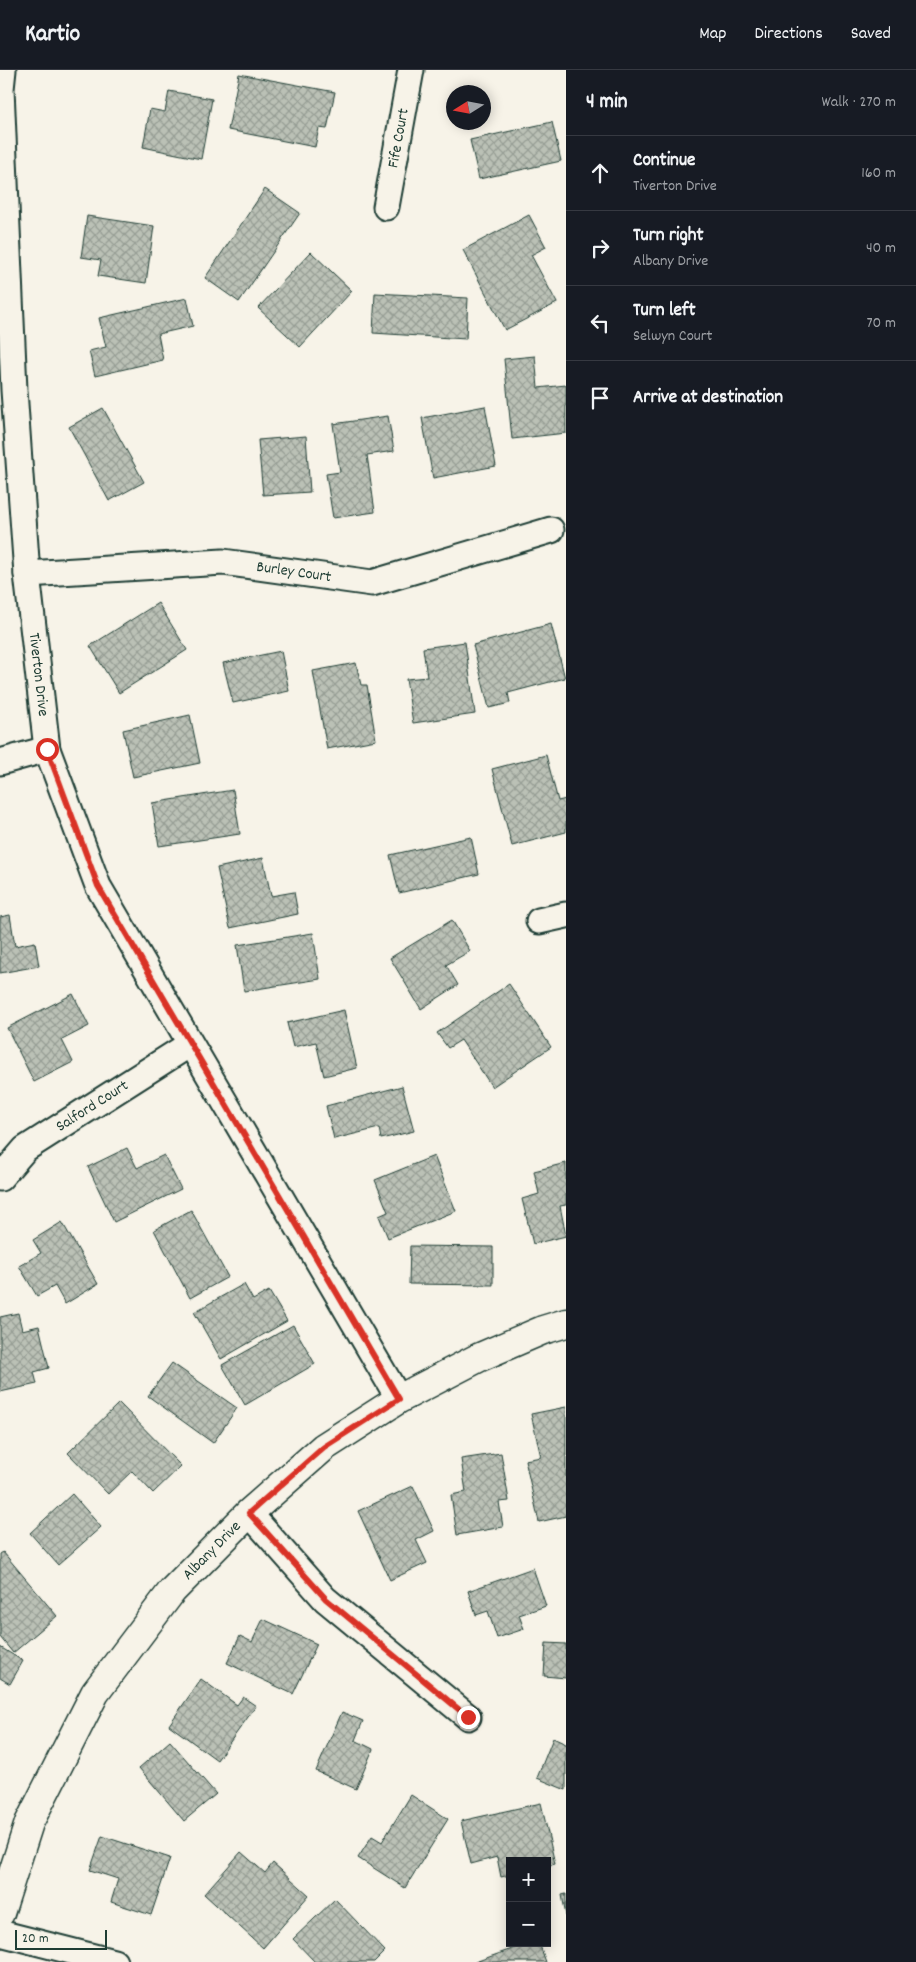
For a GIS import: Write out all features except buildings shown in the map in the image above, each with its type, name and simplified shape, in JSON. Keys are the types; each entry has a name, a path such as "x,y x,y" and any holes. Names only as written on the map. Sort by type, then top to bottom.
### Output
{"street":[{"name":"Tiverton Drive","path":"3,70 1,89 7,390 47,749 98,886 399,1399"},
{"name":"Fife Court","path":"386,207 411,70"},
{"name":"Burley Court","path":"27,574 223,562 372,583 551,530"},
{"path":"0,762 47,749"},
{"path":"539,921 566,915"},
{"name":"Salford Court","path":"0,1178 25,1149 190,1044"},
{"name":"Albany Drive","path":"0,1913 29,1823 95,1693 172,1591 249,1513 324,1447 399,1399 480,1357 543,1330 566,1323"},
{"path":"249,1513 326,1599 468,1717"},
{"path":"0,1932 114,1962"}],"route":[{"path":"47,749 98,886 399,1399 324,1447 249,1513 326,1599 468,1717"}]}
